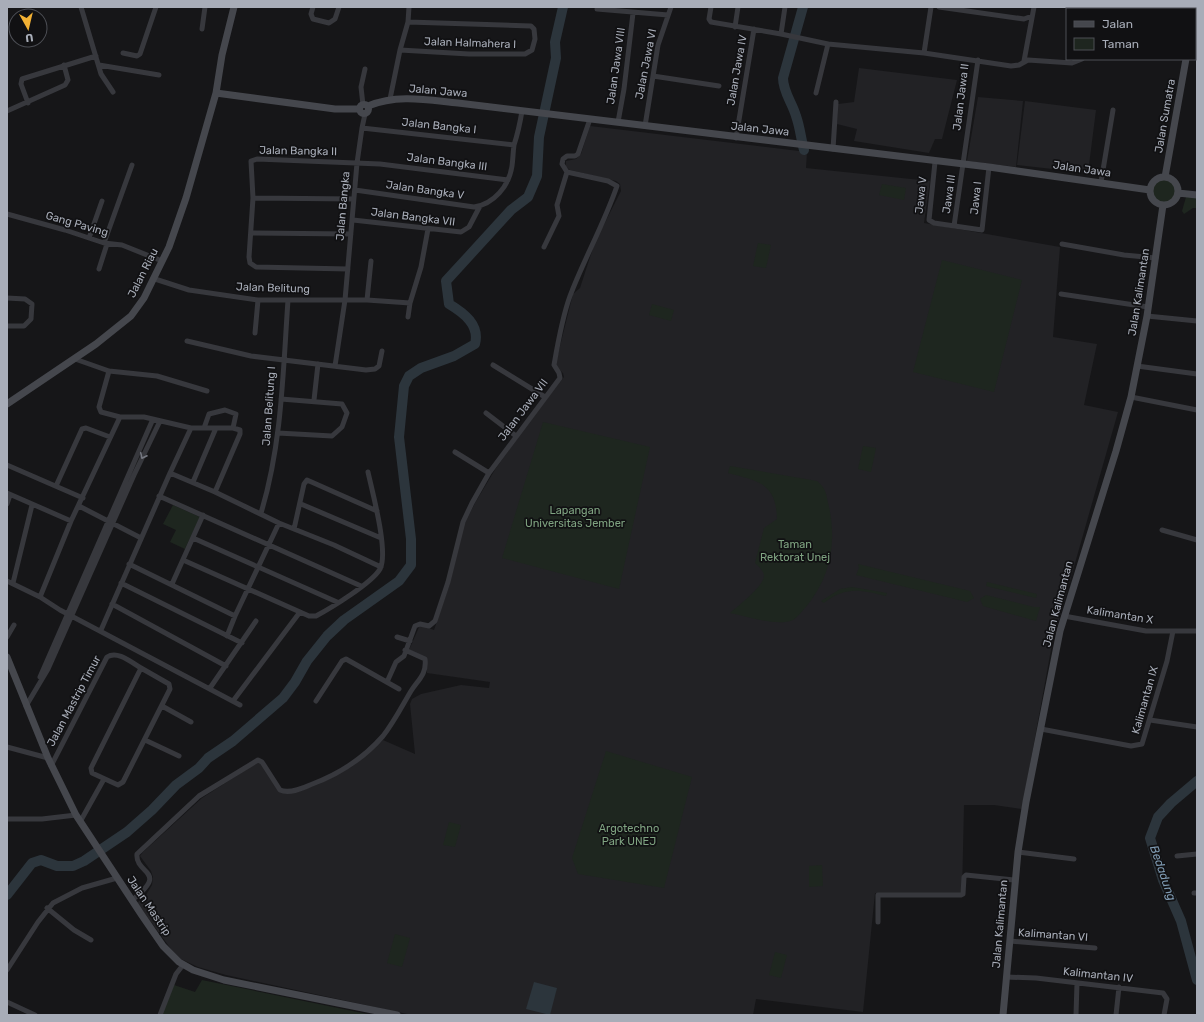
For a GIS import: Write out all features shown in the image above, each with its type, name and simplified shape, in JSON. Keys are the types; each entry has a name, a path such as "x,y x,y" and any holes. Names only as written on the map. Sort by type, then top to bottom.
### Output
{"main road":[{"name":"Jalan Riau","path":"7,404 75,359 131,316 155,279 186,198 216,93 222,55 234,7"},
{"name":"Jalan Sumatra","path":"1165,177 1186,60"},
{"name":"Jalan Jawa","path":"216,93 335,109 364,108 390,99 436,101 618,122 736,138 833,148 935,162 989,167 1150,190"},
{"path":"1165,177 1171,178 1175,182 1178,193 1172,202 1163,205 1153,200 1150,190 1154,181 1165,177"},
{"path":"1178,193 1197,195"},
{"name":"Jalan Kalimantan","path":"1003,1015 1014,880 1026,802 1064,616 1116,451 1131,397 1147,316 1163,205"},
{"name":"Jalan Mastrip","path":"7,657 51,766 76,815 117,878 134,898 163,946 184,965 224,980 397,1015"}],"street":[{"path":"81,7 101,74 113,92"},
{"path":"123,53 137,56 141,54 156,7"},
{"path":"202,29 205,7"},
{"path":"313,7 311,14 313,19 329,23 335,19 339,7"},
{"path":"390,99 400,50 408,22 409,7"},
{"name":"Jalan Jawa VI","path":"645,126 658,45 671,7"},
{"name":"Jalan Jawa II","path":"711,7 709,18 711,22 735,27 754,29 828,44 924,53 978,60 963,165"},
{"path":"735,27 738,7"},
{"path":"781,34 785,7"},
{"path":"924,53 931,7"},
{"path":"939,7 1024,19 1032,16"},
{"path":"978,60 1015,66 1020,65 1024,61 1034,7"},
{"path":"597,9 668,15"},
{"name":"Jalan Jawa VIII","path":"618,122 624,89 633,13"},
{"name":"Jalan Halmahera I","path":"400,50 468,54 525,54 529,53 534,46 535,32 533,27 408,22"},
{"name":"Jalan Jawa IV","path":"736,138 754,29"},
{"path":"816,93 828,44"},
{"path":"28,102 21,82 22,79 96,56"},
{"path":"1024,61 1037,60 1072,63 1080,60"},
{"path":"7,112 66,84 68,79 64,65"},
{"path":"99,65 159,75"},
{"name":"Jalan Bangka","path":"335,366 345,300 357,163 364,108 361,87 365,69"},
{"path":"653,76 719,86"},
{"path":"833,148 836,102"},
{"path":"1101,182 1113,110"},
{"path":"508,180 512,168 514,145 525,111"},
{"path":"544,247 560,216 557,205 567,172 562,164 563,159 567,156 575,156 578,154 590,119"},
{"name":"Jalan Bangka I","path":"362,128 514,145"},
{"name":"Jalan Bangka II","path":"253,198 250,165 251,161 357,163"},
{"name":"Jawa V","path":"935,162 928,216 930,221 954,226"},
{"name":"Jalan Bangka III","path":"357,163 380,164 508,180"},
{"path":"99,269 132,165"},
{"name":"Jawa III","path":"954,226 963,165"},
{"name":"Jawa I","path":"954,226 982,230 989,167"},
{"name":"Jalan Jawa VII","path":"388,682 396,662 404,656 404,650 410,641 416,625 420,624 429,626 435,621 448,582 463,522 488,473 560,378 554,365 570,296 592,244 606,216 617,186 608,181 567,172"},
{"name":"Jalan Bangka V","path":"355,190 480,206 491,201 501,191 508,180"},
{"path":"348,269 254,266 250,263 248,257 253,198 354,199"},
{"path":"89,238 102,202"},
{"name":"Jalan Bangka VII","path":"353,220 454,233 464,232 480,206"},
{"name":"Gang Paving","path":"7,214 106,244 122,244 162,261"},
{"path":"408,317 410,304 421,267 428,229"},
{"path":"251,233 351,234"},
{"path":"1062,244 1124,255 1156,258"},
{"path":"367,300 371,261"},
{"name":"Jalan Belitung","path":"155,279 189,290 258,300 367,300 410,304"},
{"path":"1061,294 1148,308"},
{"path":"7,298 25,299 32,304 32,319 24,326 7,326"},
{"path":"255,333 258,300"},
{"name":"Jalan Belitung I","path":"262,513 273,471 278,433 288,300"},
{"path":"1147,316 1197,321"},
{"path":"187,340 251,356 366,370 375,369 380,364 382,351"},
{"path":"75,359 109,371 157,376 207,391"},
{"path":"314,400 318,364"},
{"path":"493,365 545,397"},
{"path":"1138,366 1197,374"},
{"path":"109,371 99,410 120,417 153,419 191,428 233,428 240,430 240,434 216,492"},
{"path":"1131,397 1197,410"},
{"path":"278,433 328,437 337,434 347,415 345,406 337,403 281,398"},
{"path":"204,428 208,414 215,411 225,410 236,414 233,428"},
{"path":"486,413 516,436"},
{"path":"40,597 71,521 120,417"},
{"path":"26,706 39,682 70,615 153,419"},
{"path":"131,474 160,421"},
{"path":"56,486 82,429 86,428 110,437"},
{"path":"101,630 159,496 191,428"},
{"path":"193,482 216,428"},
{"path":"455,452 488,473"},
{"path":"7,465 83,498"},
{"path":"183,560 300,612 314,616 361,586 376,575 381,567 381,538 377,511 368,472"},
{"path":"170,473 216,492 262,513 279,523 381,567"},
{"path":"294,529 301,504 304,484 308,480 377,511"},
{"path":"7,504 8,494 71,521"},
{"path":"159,496 361,586"},
{"path":"301,504 381,538"},
{"path":"13,583 32,505"},
{"path":"79,506 141,538"},
{"path":"172,584 203,515"},
{"path":"228,636 257,566 279,523"},
{"path":"1162,530 1197,540"},
{"path":"192,538 337,602"},
{"path":"129,564 235,616"},
{"path":"7,581 40,597 70,615 101,630 240,705"},
{"path":"121,583 242,643"},
{"path":"112,604 226,666"},
{"path":"233,701 300,612"},
{"name":"Kalimantan X","path":"1064,616 1130,629 1197,631"},
{"path":"210,688 256,622"},
{"path":"7,637 14,625"},
{"name":"Kalimantan IX","path":"1041,729 1134,747 1142,744 1167,661 1174,631"},
{"path":"396,637 410,641"},
{"path":"134,898 148,887 149,875 137,859 137,854 199,796 258,760 262,762 280,790 284,792 298,790 321,781 350,764 373,746 383,735 416,683 423,677 425,659 404,650"},
{"name":"Jalan Mastrip Timur","path":"51,766 107,657 111,654 118,655 142,668"},
{"path":"316,701 342,661 345,659 349,659 399,689"},
{"path":"142,668 170,685 170,690 122,784 118,785 92,773 91,767 142,668"},
{"path":"162,706 191,722"},
{"path":"1150,720 1197,727"},
{"path":"145,740 179,756"},
{"path":"7,747 48,758"},
{"path":"80,822 104,779"},
{"path":"7,819 42,819 76,815"},
{"path":"1018,852 1074,858"},
{"path":"1178,856 1197,854"},
{"path":"878,922 878,894 961,895 963,894 964,877 966,876 1014,880"},
{"path":"7,970 48,908 72,892 93,884 117,878"},
{"path":"48,908 74,930 91,940"},
{"name":"Kalimantan VI","path":"1010,941 1095,948"},
{"path":"160,1015 176,974 184,965"},
{"name":"Kalimantan IV","path":"1007,977 1119,987 1164,994 1167,999 1164,1015"},
{"path":"1076,1015 1077,984"},
{"path":"1116,1015 1119,987"},
{"path":"7,1002 35,1015"}],"shaded area":[{"path":"859,68 957,80 942,139 935,139 929,153 854,141 857,129 837,124 838,104 854,102"},
{"path":"978,97 1023,101 1016,167 967,161"},
{"path":"1025,101 1096,110 1088,173 1017,165"},
{"path":"590,126 807,152 806,168 930,181 924,223 1060,247 1053,337 1097,344 1084,405 1118,412 1052,644 1022,809 994,805 964,805 962,894 875,893 863,1012 756,999 753,1015 412,1015 226,975 198,967 181,959 171,949 137,903 146,895 152,885 153,877 151,871 140,856 202,798 258,762 261,763 279,791 298,792 321,783 351,767 383,740 415,754 410,704 412,699 421,694 461,685 489,688 490,682 427,673 427,658 409,650 420,625 434,630 449,586 464,525 475,503 496,468 537,411 564,377 563,373 555,366 573,294 580,288 595,242 621,191 620,184 616,181 570,170 566,167 566,161 576,159 581,154"},
{"path":"534,982 557,988 550,1015 526,1009"}],"green space":[{"path":"1164,177 1174,181 1178,191 1174,201 1164,205 1154,201 1150,191 1154,181"},
{"path":"882,184 906,188 904,200 879,195"},
{"path":"1186,197 1197,198 1197,208 1193,208 1184,214 1182,211"},
{"path":"758,243 771,245 766,268 753,266"},
{"path":"942,260 1022,280 994,392 913,372"},
{"path":"652,304 674,310 671,321 649,315"},
{"name":"Lapangan Universitas Jember","path":"543,422 650,447 619,589 502,558"},
{"path":"863,446 876,448 871,472 858,469"},
{"name":"Taman Rektorat Unej","path":"730,466 817,481 826,492 832,534 830,560 821,584 814,596 806,607 793,620 787,622 771,622 730,613 750,596 763,580 763,572 755,563 764,528 777,519 776,507 769,490 756,481 728,473"},
{"path":"173,505 200,517 185,549 170,542 176,530 163,524"},
{"path":"858,564 970,591 974,598 967,602 856,575 859,568"},
{"path":"987,582 1037,594 1036,598 986,586"},
{"path":"852,587 887,593 886,596 854,591 839,594 824,603 821,601 840,589"},
{"path":"986,595 1034,607 1040,607 1036,621 983,606 980,599"},
{"name":"Argotechno Park UNEJ","path":"606,751 692,777 664,888 578,874 572,858"},
{"path":"449,822 461,825 455,847 443,845"},
{"path":"822,865 823,886 809,887 809,866"},
{"path":"395,934 410,938 402,967 387,963"},
{"path":"775,952 787,955 781,978 769,975"},
{"path":"202,980 372,1015 162,1015 174,985 195,992"}],"waterway":[{"path":"7,895 32,863 41,860 57,866 73,866 84,861 127,832 152,810 176,785 199,768 208,758 233,741 283,698 295,682 307,661 327,636 344,620 399,581 411,565 411,539 399,437 404,386 409,376 421,368 454,356 475,344 475,331 470,320 449,304 446,281 511,210 528,197 537,176 539,137 556,58 555,42 563,7"},
{"path":"803,7 783,78 783,83 797,120 804,150"},
{"name":"Bedadung","path":"1197,781 1171,803 1158,817 1150,838 1163,880 1181,921 1197,980"}]}
